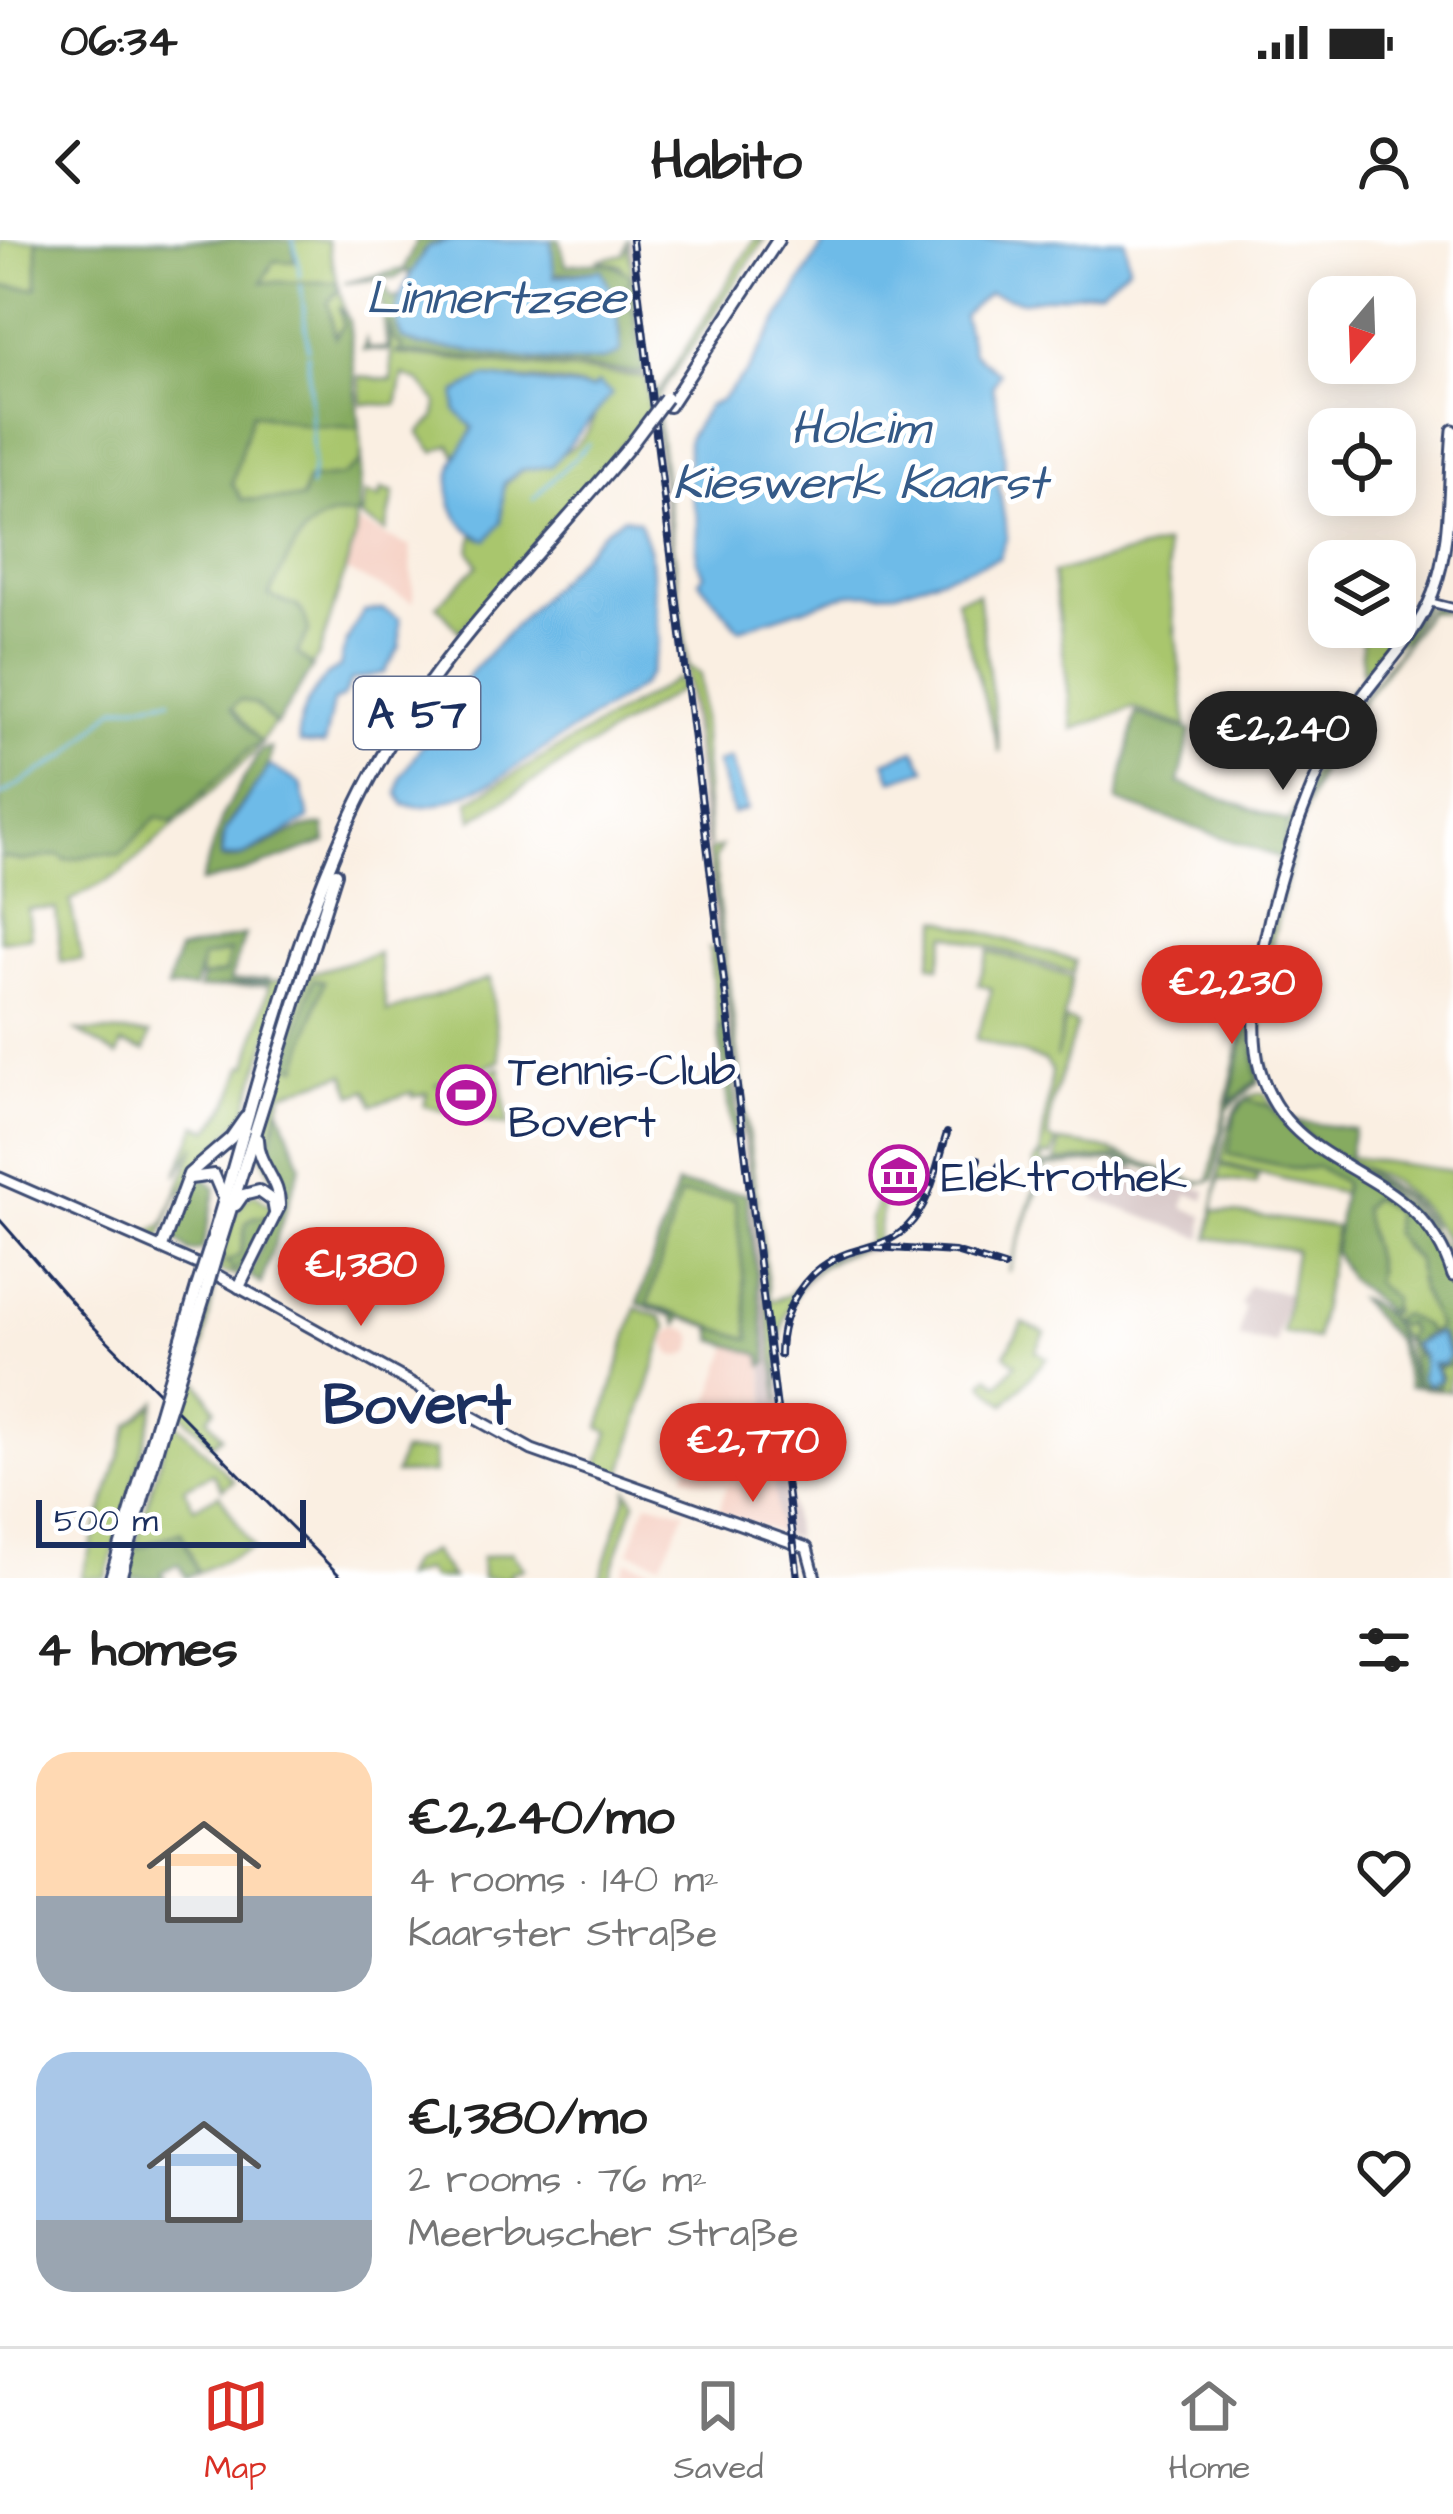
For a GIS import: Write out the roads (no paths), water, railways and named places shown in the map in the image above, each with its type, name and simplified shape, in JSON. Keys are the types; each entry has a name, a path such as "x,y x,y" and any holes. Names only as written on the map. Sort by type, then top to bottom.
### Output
{"highway":[{"name":"A 57","path":"221,1226 337,868 388,759 477,633 668,402 774,240"},
{"name":"A 57","path":"115,1578 261,1083 331,867 394,737 472,629 632,449"},
{"path":"162,1247 189,1174 231,1138 261,1083"},
{"path":"239,1288 279,1207 275,1182 257,1148 266,1098"},
{"path":"162,1247 184,1186 199,1173 210,1173 220,1183 221,1226"},
{"path":"221,1226 248,1192 265,1192 273,1201 275,1211 239,1288"}],"main road":[{"path":"1453,430 1440,569 1429,602 1347,717 1317,771 1290,847 1256,998 1254,1040 1265,1086 1280,1114 1312,1146 1388,1187 1418,1213 1438,1239 1453,1276"},
{"path":"0,1178 162,1247 527,1448 799,1545 810,1554 815,1577"}],"street":[{"path":"1429,602 1453,608"}],"water":[{"name":"Linnertzsee","path":"452,240 551,240 554,277 601,270 615,298 621,351 606,359 556,361 418,345 402,338 397,313 408,279 427,247"},
{"name":"Holcim Kieswerk Kaarst","path":"826,240 1125,240 1129,266 1100,290 1023,301 988,293 963,315 973,353 999,373 992,387 1003,440 1004,470 997,475 1007,536 999,558 896,592 848,594 739,629 699,581 704,574 697,561 698,519 688,484 688,439 708,406 720,401 747,372"},
{"path":"485,377 592,389 598,384 612,394 551,466 520,470 504,483 501,523 487,540 458,518 450,497 455,460 473,427 456,411 456,393"},
{"path":"624,517 639,521 650,551 659,640 650,673 641,686 493,782 439,804 404,805 398,794 401,777 470,673 606,529"},
{"path":"383,609 400,619 400,646 384,673 351,680 343,697 333,702 324,745 300,743 300,723 309,700 340,667 360,617 364,611"},
{"path":"915,750 926,769 892,780 885,761"},
{"path":"730,758 747,809 733,814 717,763"},
{"path":"270,766 301,784 309,819 242,856 222,857 225,831"},
{"path":"1438,1333 1449,1355 1444,1364 1431,1363 1440,1379 1429,1384 1421,1379 1423,1356 1413,1345"}],"waterway":[{"path":"293,240 299,264"},
{"path":"299,267 300,277"},
{"path":"301,285 308,349"},
{"path":"308,354 313,460"},
{"path":"533,499 589,443"},
{"path":"310,487 313,464"},
{"path":"0,796 68,755 115,708 171,699"}],"tram line":[{"path":"0,1220 91,1324 342,1578"}],"railway":[{"path":"632,240 798,1578"},
{"path":"780,1355 784,1322 807,1280 832,1260 894,1237 915,1218 947,1133"},
{"path":"975,1167 978,1159"},
{"path":"996,1173 999,1166"},
{"path":"875,1247 955,1252 1004,1267"}],"place":[{"name":"Tennis-Club Bovert","path":"466,1095"},
{"name":"Elektrothek","path":"899,1175"}],"district":[{"name":"Bovert","path":"417,1403"}]}
